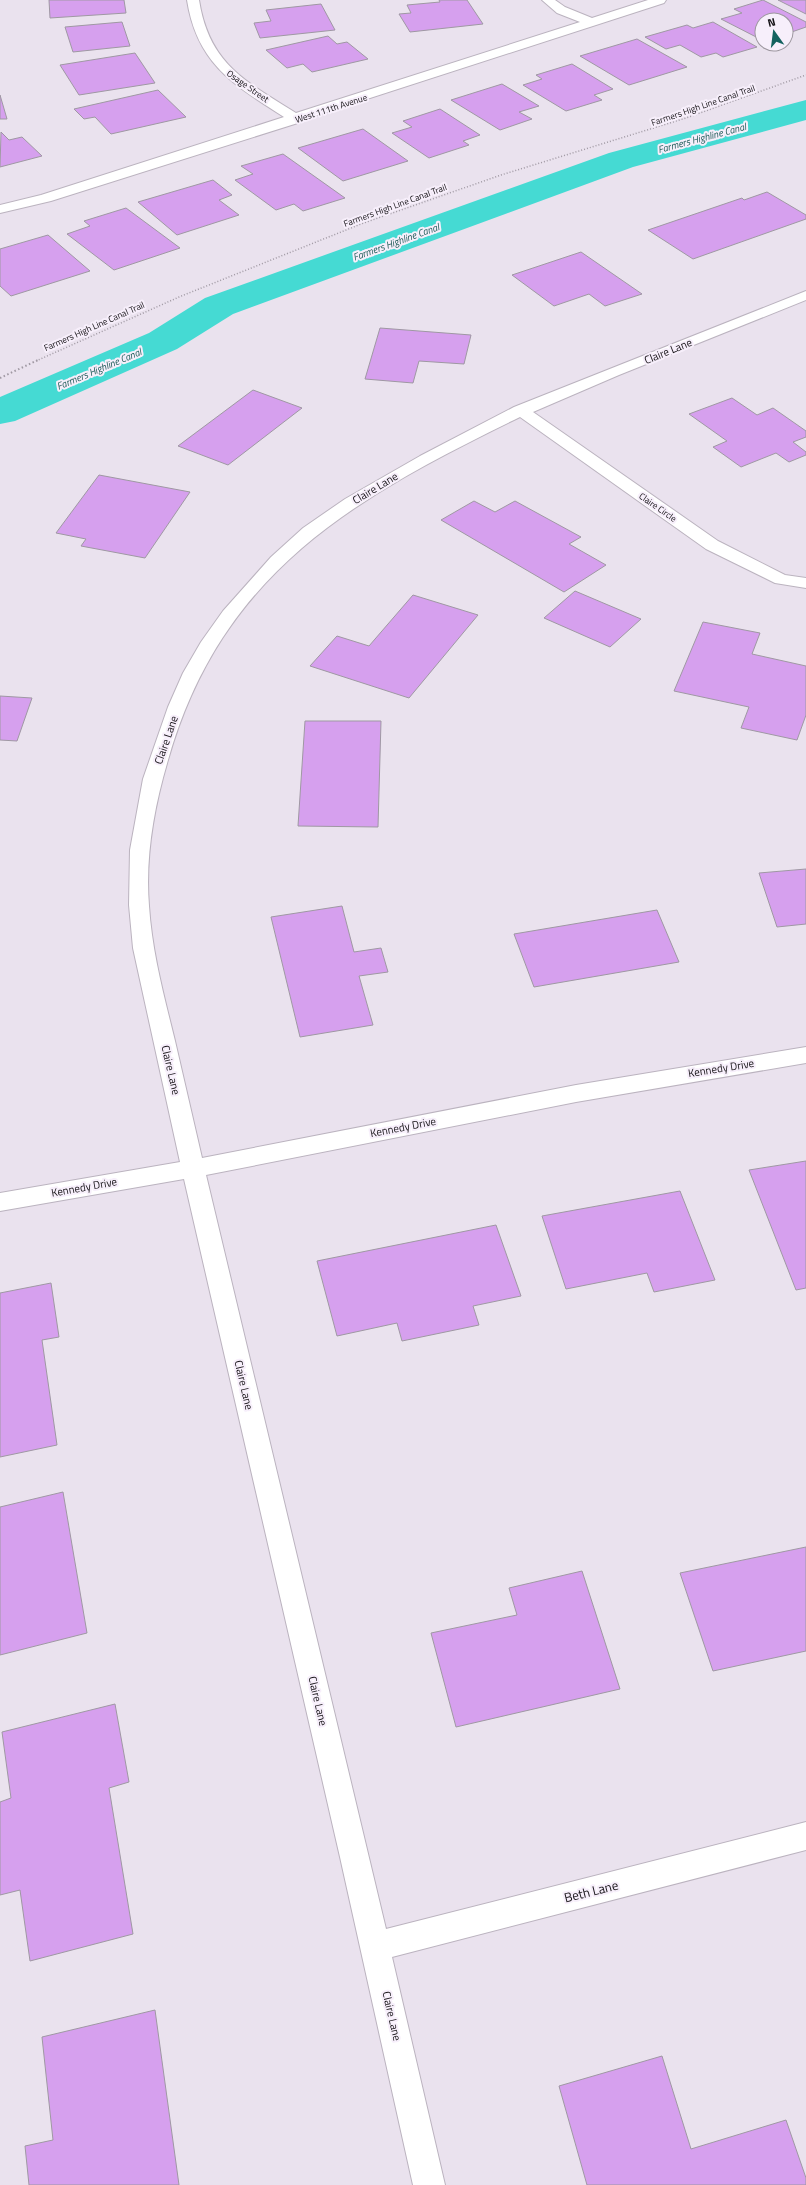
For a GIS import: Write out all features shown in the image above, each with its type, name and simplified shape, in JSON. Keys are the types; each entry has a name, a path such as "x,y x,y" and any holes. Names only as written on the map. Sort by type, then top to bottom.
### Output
{"street":[{"name":"Osage Street","path":"193,0 194,12 205,42 222,67 235,78 296,119"},
{"path":"548,0 560,10 591,22"},
{"name":"West 111th Avenue","path":"0,209 14,207 46,198 296,119 660,0"},
{"name":"Claire Lane","path":"429,2185 376,1946 193,1169 141,938 138,880 144,826 154,774 181,696 204,651 227,618 282,555 310,531 375,487 520,410 806,295"},
{"name":"Claire Circle","path":"520,410 712,545 781,579 806,583"},
{"name":"Kennedy Drive","path":"0,1202 193,1169 555,1097 727,1066 806,1055"},
{"name":"Beth Lane","path":"376,1946 806,1836"}],"path":[{"name":"Farmers High Line Canal Trail","path":"0,378 106,327 235,273 367,222 486,179 615,141 730,104 806,75"}],"building":[{"path":"49,0 124,0 126,13 50,18"},
{"path":"439,0 467,0 483,24 410,32 399,14 411,13 407,5 440,2"},
{"path":"763,0 786,12 754,12 754,36 721,19 742,13 734,9"},
{"path":"778,0 806,0 806,14"},
{"path":"321,4 335,30 260,38 254,23 271,21 266,10"},
{"path":"794,16 806,22 806,27 794,31"},
{"path":"122,22 130,46 73,52 65,27"},
{"path":"713,22 754,45 754,48 723,57 716,53 701,57 680,45 666,49 645,37 687,25 693,28"},
{"path":"328,36 337,44 347,42 368,59 312,72 303,64 287,68 266,50"},
{"path":"637,39 687,67 629,85 580,56"},
{"path":"135,53 155,83 79,95 60,65"},
{"path":"572,64 613,89 594,95 602,100 566,111 523,85 542,79 536,75"},
{"path":"502,84 539,106 519,112 532,119 500,130 451,100"},
{"path":"158,90 186,117 111,134 95,117 84,119 74,109"},
{"path":"0,95 7,119 0,119"},
{"path":"440,109 480,135 463,141 469,145 429,158 392,133 412,127 403,121"},
{"path":"363,129 408,161 343,181 298,148"},
{"path":"1,132 9,140 22,137 42,156 0,167"},
{"path":"283,154 345,198 303,211 294,204 276,210 235,180 253,174 241,166"},
{"path":"213,180 232,195 219,200 239,215 177,235 138,202"},
{"path":"767,192 806,215 806,219 693,259 648,230 742,198 744,200"},
{"path":"126,208 180,248 114,270 67,234 90,226 84,221"},
{"path":"48,235 90,271 11,296 0,286 0,249"},
{"path":"581,252 642,294 605,306 589,294 554,306 512,275"},
{"path":"380,328 471,335 464,364 419,361 413,383 365,379"},
{"path":"253,390 302,408 228,465 178,446"},
{"path":"732,398 757,415 773,408 806,431 806,437 793,442 806,452 806,455 789,462 776,453 741,467 713,447 727,441 689,414"},
{"path":"99,475 190,492 145,558 81,546 86,539 56,533"},
{"path":"474,501 495,512 515,501 581,537 569,544 606,565 564,592 441,520"},
{"path":"575,591 641,619 610,647 544,618"},
{"path":"413,595 478,615 409,698 310,666 337,636 369,646"},
{"path":"703,622 760,633 752,654 806,666 806,715 797,740 741,728 749,707 674,691"},
{"path":"0,696 32,698 17,741 0,740"},
{"path":"305,721 381,721 378,827 298,826"},
{"path":"806,869 806,924 777,927 759,873"},
{"path":"342,906 354,952 381,948 388,972 359,976 373,1025 300,1037 271,917"},
{"path":"657,910 679,962 534,987 514,934"},
{"path":"806,1161 806,1288 796,1290 749,1170"},
{"path":"680,1191 715,1280 654,1292 647,1273 566,1289 542,1216"},
{"path":"496,1225 521,1296 473,1306 479,1325 402,1341 397,1323 337,1336 317,1261"},
{"path":"51,1283 59,1337 42,1340 57,1445 0,1457 0,1293"},
{"path":"63,1492 87,1633 0,1655 0,1507"},
{"path":"806,1547 806,1651 713,1671 680,1573"},
{"path":"582,1571 620,1689 456,1727 431,1633 517,1615 509,1588"},
{"path":"115,1704 129,1782 109,1788 133,1934 30,1961 20,1890 0,1895 0,1802 11,1798 2,1732"},
{"path":"155,2010 179,2185 29,2185 25,2146 53,2140 42,2037"},
{"path":"662,2056 691,2149 786,2120 806,2178 806,2185 587,2185 559,2086"}],"waterway":[{"name":"Farmers Highline Canal","path":"0,412 163,341 219,306 621,160 806,110"}]}
